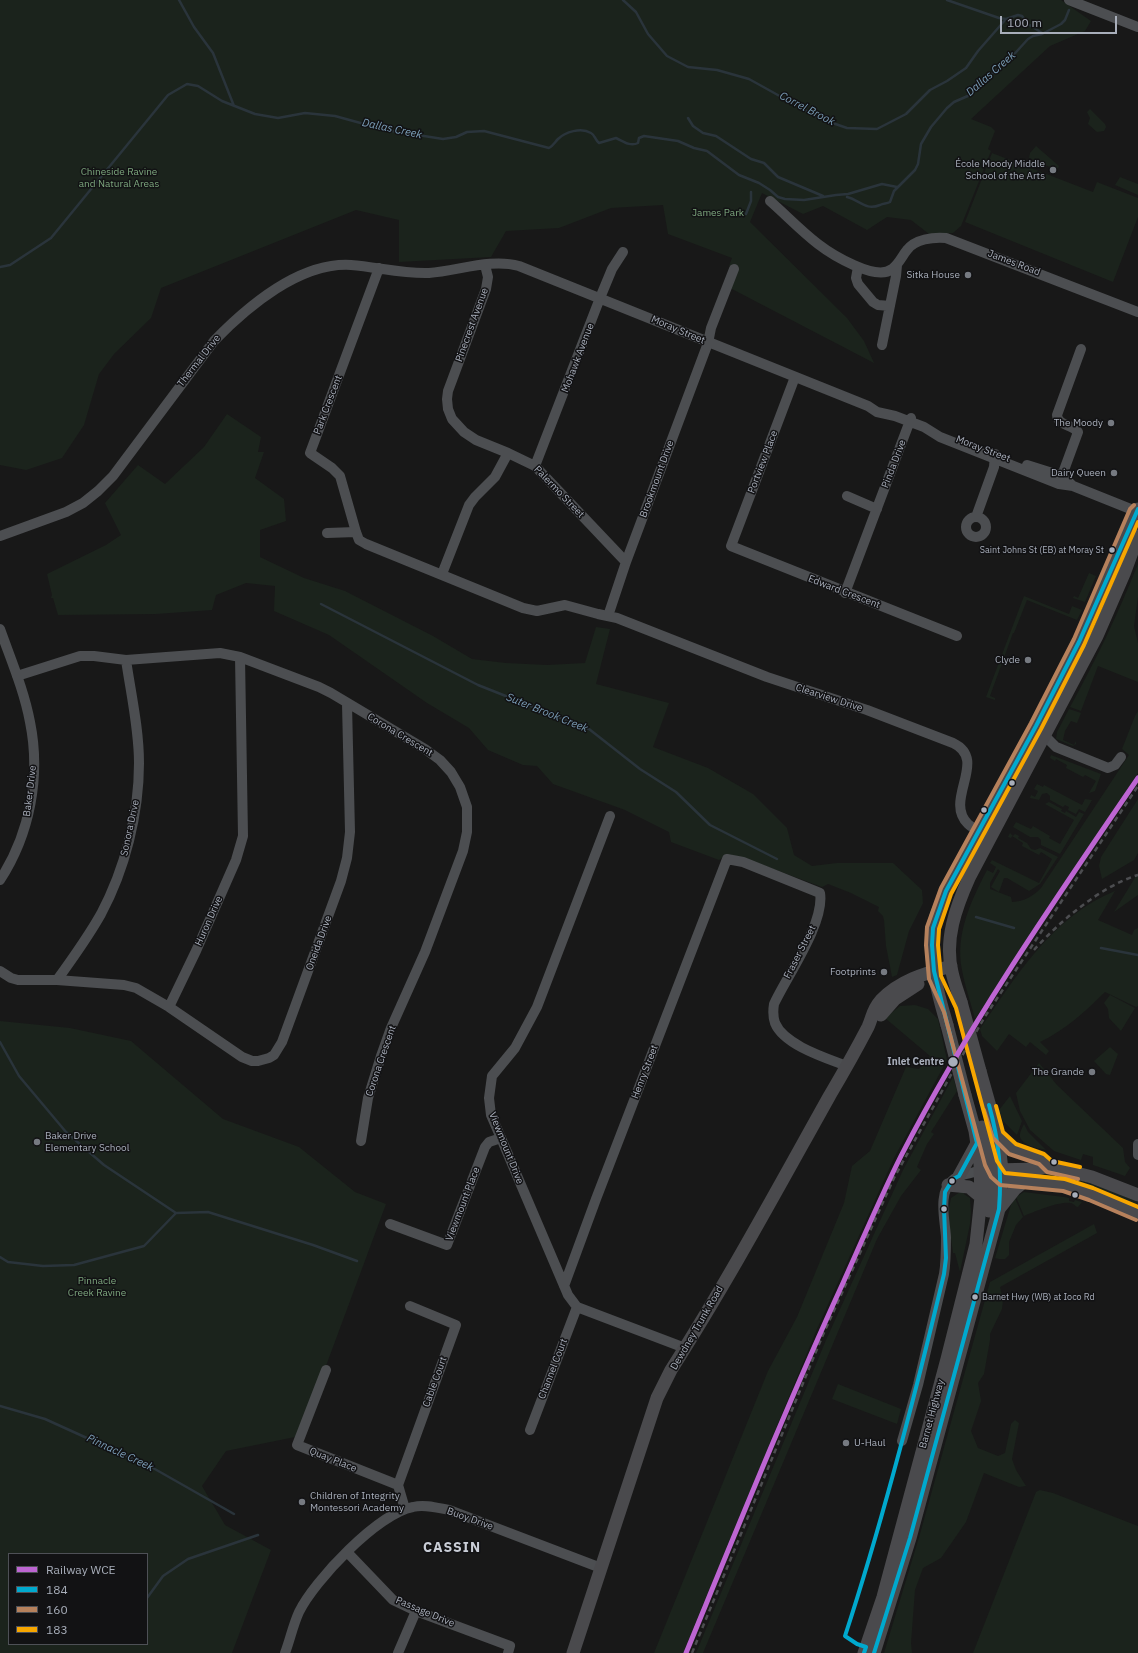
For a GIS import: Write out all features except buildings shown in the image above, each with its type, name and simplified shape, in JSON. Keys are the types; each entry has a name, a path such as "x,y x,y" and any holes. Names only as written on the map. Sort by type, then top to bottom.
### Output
{"main road":[{"path":"989,1174 949,1021 934,974 932,945 936,917 946,891 1036,726 1094,610 1137,511"},
{"path":"991,1238 989,1174 998,1136 951,969 951,930 958,903 969,878 1097,636 1124,574 1138,536"},
{"name":"Dewdney Trunk Road","path":"573,1653 658,1398 671,1370 685,1348 869,1024 879,1017 895,999 934,974 951,969"},
{"path":"968,1091 977,1143 989,1174"},
{"path":"998,1136 1013,1150 1042,1159 1049,1166"},
{"path":"959,1176 977,1143"},
{"path":"989,1174 1038,1169 1049,1166 1092,1177 1138,1195"},
{"path":"989,1174 1075,1188 1138,1214"},
{"name":"Barnet Highway","path":"864,1653 883,1597 958,1318 976,1244 981,1197 989,1174"},
{"name":"Barnet Highway","path":"874,1653 910,1538 999,1209 989,1174"},
{"path":"999,1209 1015,1189 1026,1180"},
{"path":"948,1185 969,1187 981,1197"}],"street":[{"path":"1069,0 1138,27"},
{"path":"770,201 818,245 858,267 883,273 892,270 897,265"},
{"name":"James Road","path":"882,345 897,265 912,245 929,239 946,238 1138,312"},
{"name":"Mohawk Avenue","path":"536,466 600,298 612,269 623,252"},
{"name":"Moray Street","path":"486,266 505,263 519,266 868,406 877,412 910,420 927,428 940,437 1061,480 1137,511"},
{"name":"Thermal Drive","path":"0,536 66,512 83,503 98,491 113,476 214,341 244,312 268,294 303,275 325,267 350,265 405,272 430,273 486,266"},
{"name":"Pinecrest Avenue","path":"451,383 486,289 488,277 486,266"},
{"path":"858,267 856,278 858,284 873,302 878,305 890,306"},
{"name":"Park Crescent","path":"356,532 340,476 332,468 310,453 379,268"},
{"name":"Brookmount Drive","path":"608,616 626,562 734,269"},
{"path":"1061,480 1078,432 1076,429 1060,422 1057,415 1081,349"},
{"name":"Portview Place","path":"731,546 795,377"},
{"name":"Palermo Street","path":"451,383 447,404 450,414 455,422 471,438 536,466 626,562"},
{"name":"Pinda Drive","path":"846,592 910,420"},
{"path":"442,574 469,505 495,477 508,453"},
{"path":"976,517 994,467 995,456"},
{"path":"847,496 877,509"},
{"path":"327,533 356,532 358,537 363,542 529,610 542,610 565,605 608,616"},
{"name":"Edward Crescent","path":"731,546 957,636"},
{"name":"Clearview Drive","path":"608,616 617,618 772,679 867,710 957,745 965,752 968,760 960,800 963,816 968,824 979,830"},
{"name":"Baker Drive","path":"0,629 3,646 17,676 32,728 34,748 34,776 24,833 12,860 0,880"},
{"name":"Corona Crescent","path":"17,676 80,656 94,656 126,660 214,653 240,657 319,687 425,749 440,760 452,772 460,787 467,807 463,851 425,952 391,1028 381,1056 368,1098 361,1141"},
{"name":"Huron Drive","path":"168,1007 196,951 236,860 243,836 240,657"},
{"name":"Sonora Drive","path":"57,980 93,927 108,899 123,862 132,826 138,789 139,762 136,723 126,660"},
{"name":"Oneida Drive","path":"168,1007 242,1057 258,1061 264,1060 274,1055 278,1050 339,888 347,858 350,832 347,704"},
{"path":"1036,726 1056,747 1108,768 1115,765 1121,757"},
{"name":"Viewmount Drive","path":"577,1307 568,1295 500,1138 491,1115 489,1098 492,1076 515,1048 537,1007 610,816"},
{"name":"Fraser Street","path":"727,859 743,862 820,893 820,909 816,921 805,945 776,998 773,1012 775,1023 787,1039 846,1066"},
{"name":"Henry Street","path":"564,1286 727,859"},
{"path":"0,971 11,978 18,980 57,980 124,985 136,988 168,1007"},
{"name":"Viewmount Place","path":"390,1224 447,1245 485,1147 489,1142 500,1138"},
{"path":"1138,1144 1138,1156"},
{"path":"902,1441 918,1385 944,1274 946,1258 944,1209 945,1192 948,1185 959,1176 989,1174"},
{"name":"Cable Court","path":"398,1485 456,1325 410,1306"},
{"path":"577,1307 685,1348"},
{"name":"Channel Court","path":"530,1430 577,1307"},
{"name":"Quay Place","path":"326,1370 297,1445 398,1485"},
{"path":"398,1485 405,1509"},
{"name":"Buoy Drive","path":"285,1653 298,1613 316,1585 347,1552 379,1524 405,1509 415,1506 427,1506 449,1510 601,1568"},
{"name":"Passage Drive","path":"347,1552 393,1600 416,1611 510,1646 508,1653"},
{"path":"398,1653 416,1611"}],"green space":[{"path":"0,0 1061,0 1091,21 1085,31 1050,46 971,119 991,127 995,131 988,149 991,151 961,226 953,233 929,234 911,220 887,217 867,230 823,206 803,214 762,193 750,222 847,318 864,341 874,363 730,288 737,269 729,266 732,258 668,234 663,205 611,208 559,228 506,231 491,257 399,262 399,220 356,210 161,288 151,318 114,354 99,374 84,425 62,458 26,470 0,465"},
{"path":"1090,109 1105,124 1106,127 1104,131 1097,132 1088,124 1090,118 1087,112"},
{"path":"1036,146 1059,166 1057,170 1029,158 1030,153"},
{"path":"992,153 1093,192 1097,182 1138,198 1138,217 1113,282 965,222"},
{"path":"1120,177 1138,184 1138,195 1115,185"},
{"path":"227,414 261,437 258,452 264,452 255,478 284,499 286,521 260,530 260,557 304,578 345,591 433,636 472,659 506,663 547,665 585,663 596,627 610,629 596,684 669,703 653,747 708,768 753,794 787,828 794,855 812,866 837,863 893,863 922,890 923,903 909,931 897,975 892,977 886,946 884,920 883,916 878,911 879,907 851,893 828,884 822,887 746,859 728,854 719,860 671,842 669,832 625,810 553,784 537,766 523,765 488,750 469,728 427,703 329,635 274,611 275,586 246,583 216,595 212,610 156,614 58,615 53,598 51,598 52,595 47,574 106,545 121,535 105,503 138,465 165,484 204,447"},
{"path":"1138,564 1138,597 1134,626 1138,643 1138,682 1098,666 1081,711 1070,707 1106,637"},
{"path":"1089,573 1096,576 1085,602 1073,598 1074,596 1078,598"},
{"path":"1024,596 1069,614 1072,606 1082,610 1077,620 1027,600 990,696 995,698 995,700 986,697"},
{"path":"1069,709 1081,713 1077,723 1071,721 1065,731 1063,740 1074,745 1076,741 1076,744 1073,746 1056,739 1057,732"},
{"path":"1138,711 1138,773 975,1019 962,970 960,957 961,944 966,918 975,894 987,870 993,873 996,867 990,863 992,860 1039,883 1052,859 1041,852 1039,855 1022,846 1023,843 1012,836 1011,838 1008,837 1010,833 1013,836 1015,834 1019,836 1018,838 1027,843 1031,849 1035,850 1040,848 1058,857 1040,884 1029,891 1007,878 1004,878 999,892 991,887 1000,871 998,869 990,883 990,889 1011,897 1012,902 1021,901 1028,898 1041,888 1129,755 1122,749"},
{"path":"1051,755 1101,774 1095,791 1089,793 1096,781 1085,775 1083,777 1066,768 1067,765 1056,759 1055,761 1050,758"},
{"path":"1037,784 1043,787 1044,785 1082,805 1085,799 1092,800 1085,812 1079,809 1076,814 1068,810 1069,807 1065,805 1063,807 1050,800 1050,796 1047,793 1042,794 1039,800 1030,798 1031,795 1035,797 1038,791 1034,789"},
{"path":"1138,799 1138,853 1134,860 1102,879 1099,866 1101,857"},
{"path":"1049,802 1062,809 1061,811 1065,813 1066,811 1076,817 1079,812 1084,814 1060,854 1041,845 1041,840 1038,837 1030,837 1013,827 1016,822 1031,829 1033,826 1060,844 1074,820 1045,804"},
{"path":"1138,872 1138,895 1114,912 1136,876"},
{"path":"1115,891 1098,920 1132,935 1134,930 1138,928 1138,1006 1136,1007 1105,992 1075,1020 1040,1042 1049,1051 1046,1055 1030,1042 1026,1047 1009,1034 997,1051 982,1036 980,1029 1007,989 1038,950 1073,915 1093,902"},
{"path":"1110,995 1135,1008 1121,1031 1109,1018 1108,1009 1104,1003"},
{"path":"915,1005 928,1009 938,1019 947,1060 894,1158 817,1329 683,1653 654,1653 768,1371 797,1317 844,1203 852,1166 870,1151 906,1067 919,1069 930,1056 885,1018 900,1006"},
{"name":"Pinnacle Creek Ravine","path":"0,1021 70,1028 131,1041 223,1119 299,1147 355,1192 386,1204 300,1436 226,1451 202,1486 225,1525 271,1550 232,1653 0,1653"},
{"path":"1110,1047 1118,1054 1110,1075 1106,1074 1094,1061"},
{"path":"1039,1063 1057,1085 1123,1148 1125,1162 1130,1168 1125,1176 1093,1165 1093,1157 1083,1154 1081,1160 1054,1151 1030,1130 1020,1111 1016,1093"},
{"path":"953,1077 957,1091 931,1132 934,1134 927,1144 917,1167 921,1170 901,1196 877,1239 703,1653 696,1653 826,1340 903,1170"},
{"path":"1010,1096 1022,1121 1017,1135 1003,1121 999,1110"},
{"path":"1024,1124 1028,1132 1046,1150 1024,1143 1020,1137 1020,1134"},
{"path":"1042,1173 1067,1177 1103,1187 1138,1202 1138,1207 1078,1182 1042,1176"},
{"path":"960,1192 964,1192 964,1194 970,1198 971,1212 960,1272 955,1253 953,1253 949,1224 949,1208 951,1198"},
{"path":"1024,1192 1064,1197 1069,1198 1069,1201 1074,1202 1075,1200 1082,1202 1078,1207 1073,1204 1063,1203 1024,1216 1016,1197"},
{"path":"1015,1198 1023,1217 1016,1225 1009,1242 1009,1255 1005,1259 995,1258 1011,1205"},
{"path":"1094,1224 1097,1233 1000,1287 1003,1300 1002,1309 990,1334 984,1374 978,1383 981,1401 971,1431 978,1448 998,1456 1005,1453 1011,1424 1015,1420 1019,1423 1012,1459 1016,1470 1026,1486 1019,1487 984,1473 966,1522 941,1558 923,1568 915,1590 911,1643 912,1653 884,1653 920,1534 990,1282"},
{"path":"838,1384 901,1409 897,1424 832,1399"},
{"path":"1040,1490 1053,1493 1138,1526 1138,1653 973,1653 1036,1492"}],"waterway":[{"path":"179,0 194,27 213,53 234,106"},
{"name":"Correl Brook","path":"623,0 636,12 648,34 667,56 688,67 717,70 749,79 821,119 847,128 877,129 906,114 930,90 966,68 978,51 1006,19"},
{"path":"947,0 999,18 1006,19 1018,15 1022,16 1028,24 1042,33"},
{"name":"Dallas Creek","path":"847,197 870,207 875,207 890,202 894,191 915,170 918,164 921,144 931,127 947,108 954,102 970,95 979,84 1008,61 1028,39 1042,34 1061,24 1065,20 1069,10"},
{"name":"Dallas Creek","path":"0,267 10,265 51,238 168,95 187,84 198,86 222,101 255,114 278,118 305,113 335,116 386,130 443,139 456,137 467,132 484,131 549,148 561,136 573,131 583,130 592,134 599,143 616,138 627,143 635,144 638,143 639,138 644,136 678,141 694,148 707,151 739,175 759,183 778,197 785,199 804,200 848,194 882,184 897,187"},
{"path":"688,118 693,126 703,133 716,136 751,159 764,163 778,177 823,196"},
{"path":"746,214 751,201 751,192"},
{"name":"Suter Brook Creek","path":"321,604 478,685 589,729 640,769 676,792 710,825 777,859"},
{"name":"Suter Brook Creek","path":"976,917 1014,928"},
{"name":"Suter Brook Creek","path":"1101,948 1138,955"},
{"path":"0,1042 19,1076 66,1132 104,1165 176,1213"},
{"path":"0,1257 8,1262 43,1266 74,1265 144,1246 176,1213 208,1212 313,1245 357,1261"},
{"name":"Pinnacle Creek","path":"0,1406 45,1419 153,1468 234,1514"},
{"name":"Pinnacle Creek","path":"148,1597 163,1576 188,1559 258,1535"}],"railway":[{"path":"692,1653 822,1337 894,1178 986,1015 1138,786"},
{"path":"1034,950 1068,917 1095,896 1124,880 1138,875"}],"rail line":[{"name":"WCE","path":"686,1653 802,1375 901,1156 927,1107 984,1011 1075,870 1138,778"}],"transit line":[{"name":"160","path":"1134,505 1130,509 1074,639 1031,723 941,888 927,927 926,945 929,979 944,1012 985,1165 991,1177 1000,1185 1063,1191 1089,1200 1136,1220"},
{"name":"184","path":"864,1653 866,1647 857,1644 845,1636 873,1546 898,1456 944,1274 946,1258 944,1209 945,1192 953,1179 959,1176 977,1143 934,971 932,945 933,928 946,891 1036,726 1079,642 1138,509"},
{"name":"183","path":"1138,522 1084,645 1041,729 951,894 939,929 938,945 941,976 956,1008 997,1161 1005,1173 1065,1179 1093,1188 1138,1207"},
{"name":"184","path":"874,1653 910,1538 999,1209 999,1156 989,1105"},
{"name":"183","path":"996,1106 1003,1132 1016,1144 1044,1154 1052,1161 1080,1167"},
{"name":"160","path":"984,1110 993,1138 1009,1154 1039,1164 1047,1172 1078,1179"}],"place":[{"name":"École Moody Middle School of the Arts","path":"1053,170"},
{"name":"Sitka House","path":"968,275"},
{"name":"The Moody","path":"1111,423"},
{"name":"Dairy Queen","path":"1114,473"},
{"name":"Saint Johns St (EB) at Moray St","path":"1112,550"},
{"name":"Clyde","path":"1028,660"},
{"name":"Footprints","path":"884,972"},
{"name":"Inlet Centre","path":"953,1062"},
{"name":"The Grande","path":"1092,1072"},
{"name":"Baker Drive Elementary School","path":"37,1142"},
{"name":"Barnet Hwy (WB) at Ioco Rd","path":"975,1297"},
{"name":"U-Haul","path":"846,1443"},
{"name":"Children of Integrity Montessori Academy","path":"302,1502"}],"district":[{"name":"CASSIN","path":"452,1548"}],"park label":[{"name":"Chineside Ravine and Natural Areas","path":"119,178"},
{"name":"James Park","path":"718,213"}]}
